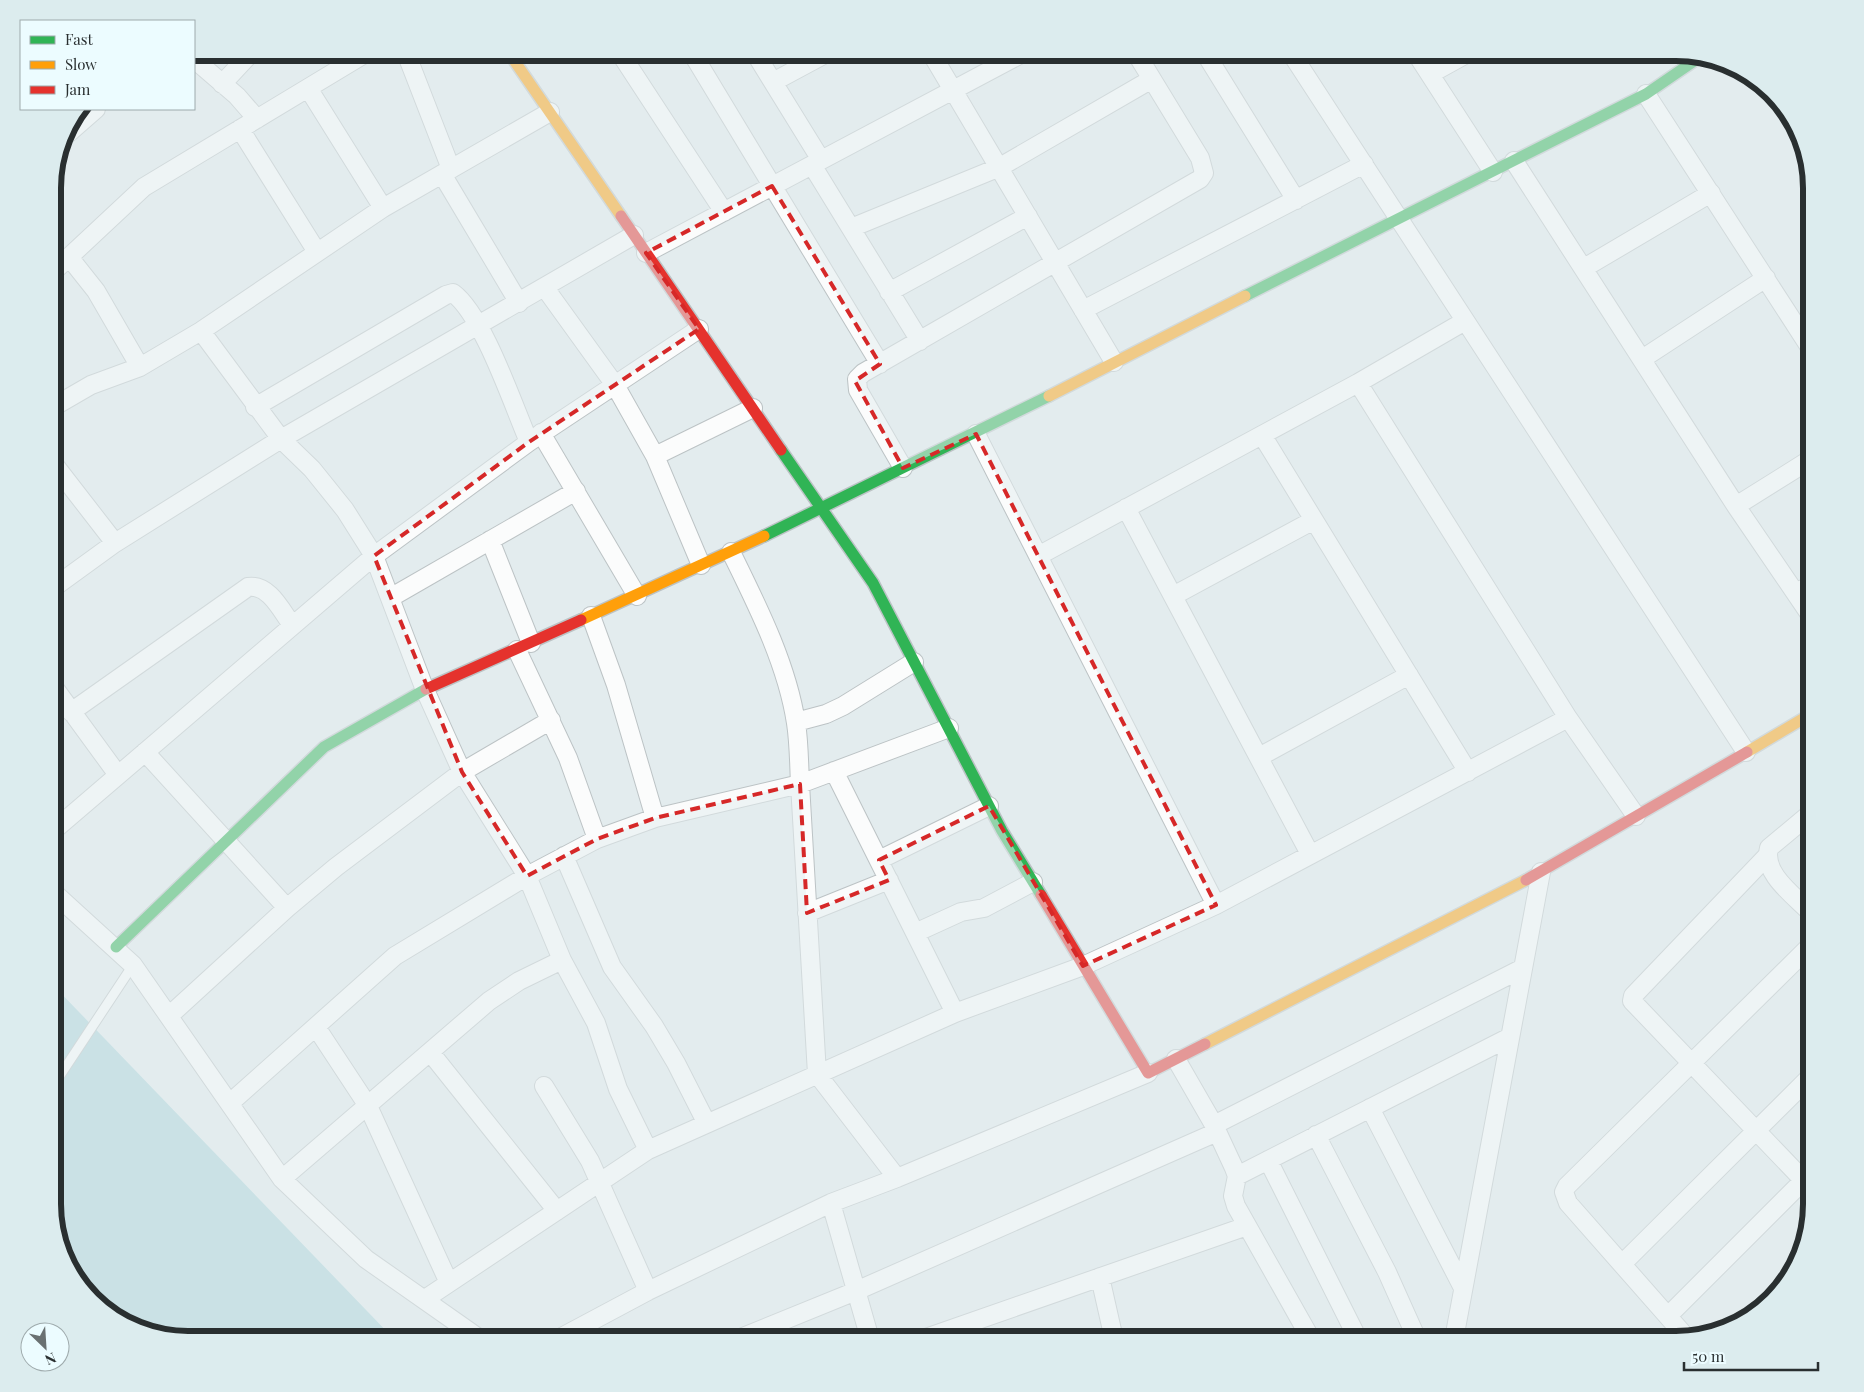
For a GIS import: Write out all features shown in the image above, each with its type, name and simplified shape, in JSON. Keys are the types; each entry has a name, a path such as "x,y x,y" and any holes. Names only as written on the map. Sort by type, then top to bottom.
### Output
{"street":[{"path":"937,61 1114,362"},
{"path":"646,253 1005,61"},
{"path":"903,468 856,384 862,373 1200,179 1204,173 1200,158 1142,61"},
{"path":"1211,61 1296,200"},
{"path":"1297,61 1746,752"},
{"path":"1422,61 1493,172"},
{"path":"1430,74 1452,61"},
{"path":"197,62 237,96 257,119"},
{"path":"222,84 242,62"},
{"path":"62,264 144,187 350,62"},
{"path":"409,62 447,171 519,303"},
{"path":"516,62 873,583 989,806 1148,1073"},
{"path":"626,62 724,212"},
{"path":"698,62 880,364"},
{"path":"761,62 851,228 920,341"},
{"path":"773,82 810,62"},
{"path":"116,947 324,747 426,690 637,596 976,434 1399,217 1493,172 1646,94 1692,62"},
{"path":"851,228 1000,167 1152,79"},
{"path":"308,88 383,208"},
{"path":"1646,94 1803,335"},
{"path":"78,124 95,110"},
{"path":"62,402 91,386 140,367 201,330 383,208 550,112"},
{"path":"240,129 318,252"},
{"path":"1514,161 1736,506 1803,604"},
{"path":"1083,310 1364,164"},
{"path":"1584,268 1711,193"},
{"path":"889,292 1028,216"},
{"path":"62,581 115,543 281,439 634,235"},
{"path":"69,257 96,291 140,367"},
{"path":"1642,359 1766,278"},
{"path":"545,288 615,385 655,456 701,565"},
{"path":"255,407 452,293 459,298 479,326 535,438 576,491 637,596"},
{"path":"1038,556 1358,383 1465,321"},
{"path":"62,823 374,556 535,438 699,329"},
{"path":"201,330 255,407 281,439 312,469 345,510 374,556 426,690 462,772 527,876 562,960 596,1023 618,1089 648,1150"},
{"path":"1358,383 1568,718 1636,816"},
{"path":"655,456 753,408"},
{"path":"976,434 1216,905"},
{"path":"1262,435 1468,772"},
{"path":"1736,506 1803,465"},
{"path":"62,475 115,543"},
{"path":"390,598 576,491"},
{"path":"1126,508 1310,854"},
{"path":"1173,596 1314,520"},
{"path":"490,540 524,646 551,720 581,790 597,839"},
{"path":"731,552 763,616 780,662 796,722 817,1074 897,1178"},
{"path":"71,712 248,587 256,586 265,589 292,625"},
{"path":"1796,594 1803,590"},
{"path":"591,616 616,685 655,818"},
{"path":"796,722 826,714 843,706 914,662"},
{"path":"1259,757 1409,675"},
{"path":"62,699 118,775"},
{"path":"425,1299 648,1150 706,1122 956,1013 1083,966 1216,905 1568,718"},
{"path":"575,1331 648,1291 831,1203 897,1178 1176,1060 1541,872 1803,719"},
{"path":"169,1016 287,908 365,844 462,772 551,720"},
{"path":"230,1103 395,956 527,876 564,856 597,839 655,818 800,784 949,728"},
{"path":"145,752 287,908"},
{"path":"834,771 956,1013"},
{"path":"879,860 989,806"},
{"path":"1803,820 1769,848 1767,856 1771,872 1803,904"},
{"path":"564,856 612,967 663,1041 706,1122"},
{"path":"1767,856 1633,996 1634,1004 1756,1131 1803,1175"},
{"path":"1456,1331 1541,872"},
{"path":"807,913 888,880"},
{"path":"915,933 961,912 984,908 1033,882"},
{"path":"62,900 116,947 133,965 282,1179 366,1259 468,1331"},
{"path":"1681,1331 1568,1203 1564,1192 1567,1186 1803,954"},
{"path":"282,1179 489,1001 520,981 562,960"},
{"path":"760,1331 856,1291 1216,1128 1523,968"},
{"path":"316,1027 368,1106 449,1283"},
{"path":"1237,1176 1510,1037"},
{"path":"430,1052 557,1211"},
{"path":"1176,1060 1216,1128 1237,1176 1233,1196 1247,1226 1306,1331"},
{"path":"1622,1264 1803,1085"},
{"path":"544,1086 581,1145 648,1291"},
{"path":"1370,1108 1463,1288"},
{"path":"1316,1135 1387,1272 1413,1331"},
{"path":"1268,1160 1354,1331"},
{"path":"1668,1316 1803,1187"},
{"path":"831,1203 867,1331"},
{"path":"948,1331 1247,1226"},
{"path":"1100,1277 1112,1331"}],"lane":[{"path":"62,1072 133,965"}],"highlighted area":[{"path":"772,186 880,364 855,381 903,468 976,434 1216,905 1083,966 989,806 879,860 889,880 807,913 800,784 655,818 597,839 527,876 462,772 374,556 529,442 699,329 646,253"}],"shaded area":[{"path":"62,994 386,1331 172,1330 147,1324 125,1314 98,1294 74,1260 64,1229 62,1212"}],"traffic: fast":[{"path":"1245,296 1646,94 1693,62"},
{"path":"764,536 1049,396"},
{"path":"781,450 873,583 1002,831 1041,895"},
{"path":"116,947 324,747 426,689"}],"traffic: slow":[{"path":"515,62 621,216"},
{"path":"1049,396 1245,296"},
{"path":"581,620 764,536"},
{"path":"1747,752 1803,719"},
{"path":"1205,1044 1526,880"}],"traffic: jam":[{"path":"621,216 781,450"},
{"path":"426,689 581,620"},
{"path":"1526,880 1747,752"},
{"path":"1041,895 1148,1073 1205,1044"}]}
